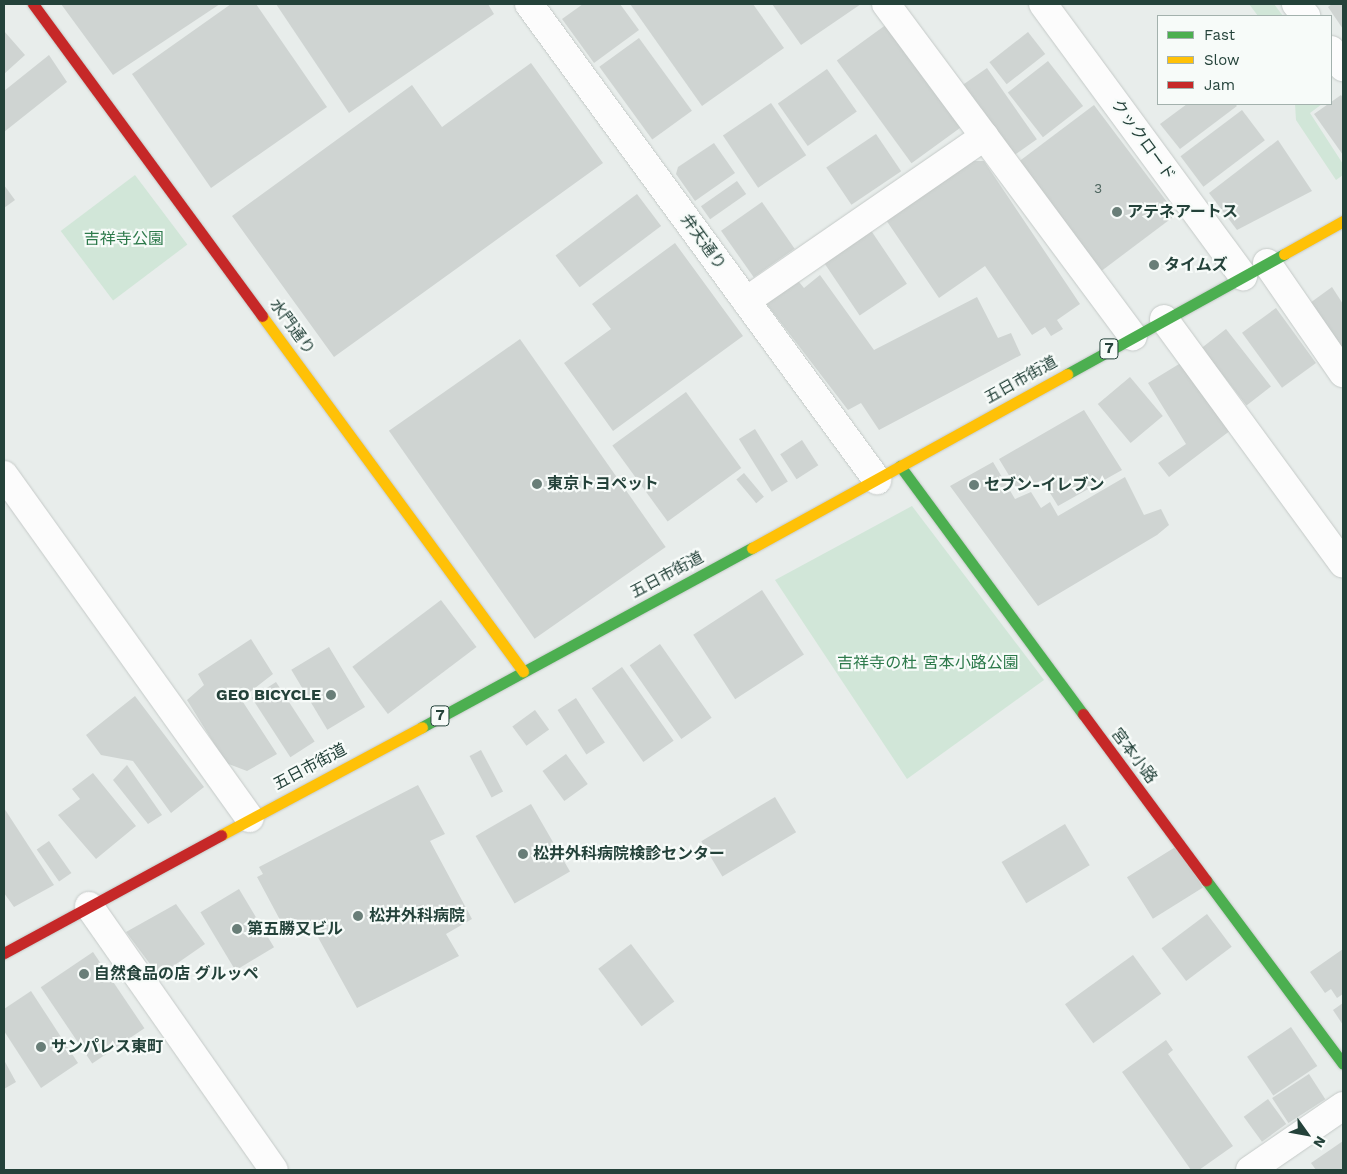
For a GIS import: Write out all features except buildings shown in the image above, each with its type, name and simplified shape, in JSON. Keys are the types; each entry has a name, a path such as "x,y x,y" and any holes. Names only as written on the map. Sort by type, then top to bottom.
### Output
{"street":[{"name":"水門通り","path":"33,4 523,671"},
{"name":"弁天通り","path":"529,4 877,480"},
{"path":"886,4 1133,336"},
{"name":"クックロード","path":"1043,4 1243,276"},
{"path":"1296,4 1305,15"},
{"path":"1332,51 1343,67"},
{"path":"746,301 985,136"},
{"name":"五日市街道","path":"4,953 250,818 877,480 1133,336 1343,222"},
{"path":"1266,263 1343,373"},
{"path":"1164,319 1343,564"},
{"name":"宮本小路","path":"900,466 1343,1064"},
{"path":"4,475 250,818"},
{"path":"89,906 274,1170"},
{"path":"1250,1170 1343,1106"}],"green space":[{"path":"1249,4 1274,4 1282,15 1257,15"},
{"path":"1295,105 1321,105 1310,113 1343,164 1343,175 1336,180 1296,120"},
{"name":"吉祥寺公園","path":"135,175 187,244 113,300 61,231"},
{"name":"吉祥寺の杜 宮本小路公園","path":"912,506 1044,680 907,779 775,580"}],"traffic: fast":[{"path":"1067,374 1284,254"},
{"path":"900,466 1083,714"},
{"path":"422,727 752,548"},
{"path":"1206,880 1343,1064"}],"traffic: slow":[{"path":"1284,254 1343,221"},
{"path":"262,316 523,671"},
{"path":"752,548 1067,374"},
{"path":"221,835 422,727"}],"traffic: jam":[{"path":"33,4 262,316"},
{"path":"1083,714 1206,880"},
{"path":"4,953 221,835"}],"place":[{"name":"アテネアートス","path":"1117,212"},
{"name":"タイムズ","path":"1154,265"},
{"name":"東京トヨペット","path":"537,484"},
{"name":"セブン-イレブン","path":"974,485"},
{"name":"GEO BICYCLE","path":"331,695"},
{"name":"松井外科病院検診センター","path":"523,854"},
{"name":"松井外科病院","path":"358,916"},
{"name":"第五勝又ビル","path":"237,929"},
{"name":"自然食品の店 グルッペ","path":"84,974"},
{"name":"サンパレス東町","path":"41,1047"}]}
